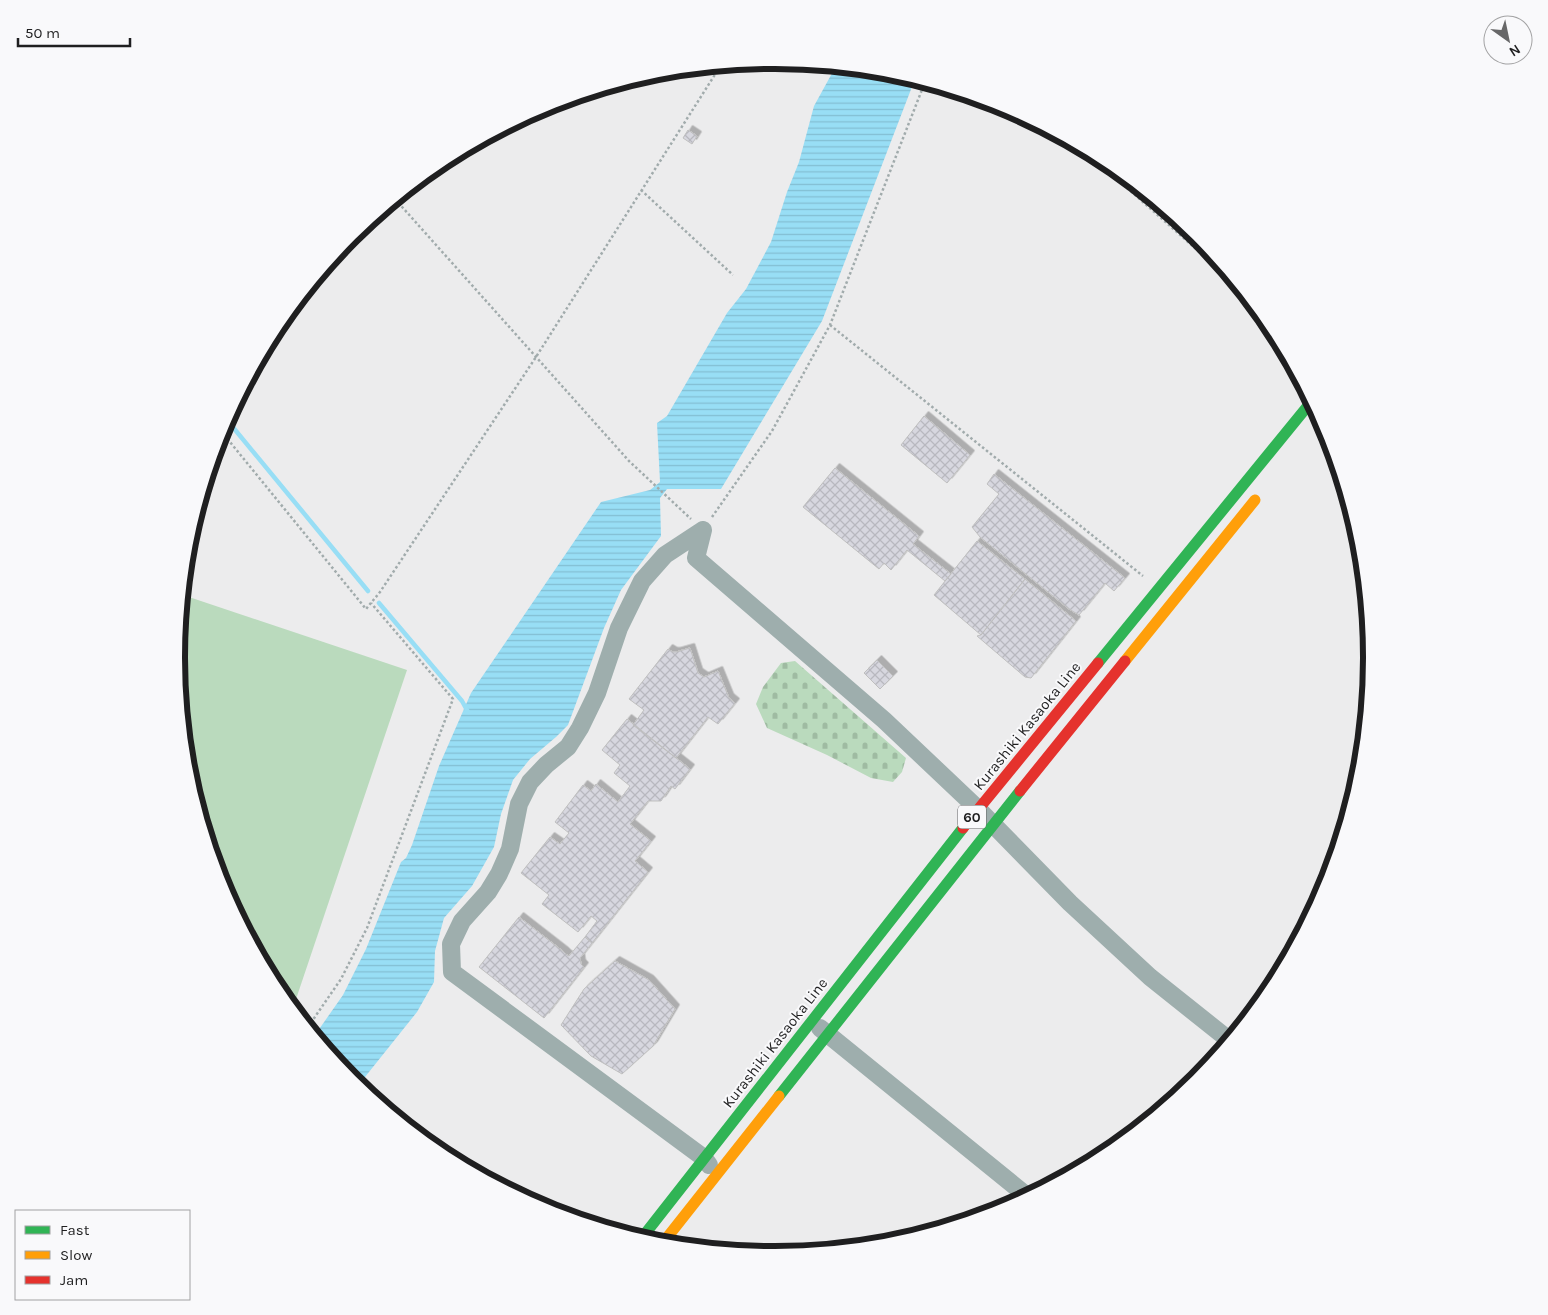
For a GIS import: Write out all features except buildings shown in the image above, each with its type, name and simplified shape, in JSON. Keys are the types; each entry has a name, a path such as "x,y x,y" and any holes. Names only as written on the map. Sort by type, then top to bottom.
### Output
{"main road":[{"name":"Kurashiki Kasaoka Line","path":"646,1232 978,810 1307,408"},
{"name":"60","path":"668,1236 993,825 1260,495"}],"street":[{"path":"703,530 696,558 884,720 978,810 1070,903 1150,977 1225,1036"},
{"path":"703,530 665,555 642,581 619,628 597,693 580,728 568,747 546,765 530,782 519,804 510,849 499,874 488,892 462,920 451,944 452,972 704,1158 716,1174"},
{"path":"812,1022 1021,1191"}],"path":[{"path":"228,438 366,609 536,357 717,72"},
{"path":"399,204 629,461 703,530 772,431 830,325 923,88"},
{"path":"1119,181 1208,260"},
{"path":"641,190 733,274"},
{"path":"830,325 1159,588"},
{"path":"312,1022 341,978 367,928 453,699 371,603"}],"green space":[{"path":"189,597 407,670 296,1001 264,952 246,918 216,847 205,810 190,734 187,696 185,658"},
{"path":"795,661 906,758 902,772 893,782 871,778 827,755 767,728 756,704 763,687 781,663"}],"water":[{"path":"833,72 889,80 912,86 822,321 721,489 667,489 660,498 661,536 621,590 604,628 568,725 530,759 513,780 501,814 494,847 472,886 444,918 435,951 434,982 417,1012 363,1079 318,1030 343,995 366,949 401,862 406,858 412,845 439,766 471,693 601,502 650,490 660,482 657,423 667,416 727,313 746,289 771,242 799,162 814,106"}],"waterway":[{"path":"232,427 368,591"},
{"path":"379,603 462,701 468,712"}],"traffic: fast":[{"path":"1098,663 1307,407"},
{"path":"779,1096 1020,791"},
{"path":"647,1232 963,828"}],"traffic: slow":[{"path":"1125,661 1255,500"},
{"path":"668,1236 779,1096"}],"traffic: jam":[{"path":"1020,791 1125,661"},
{"path":"963,828 1098,663"}]}
